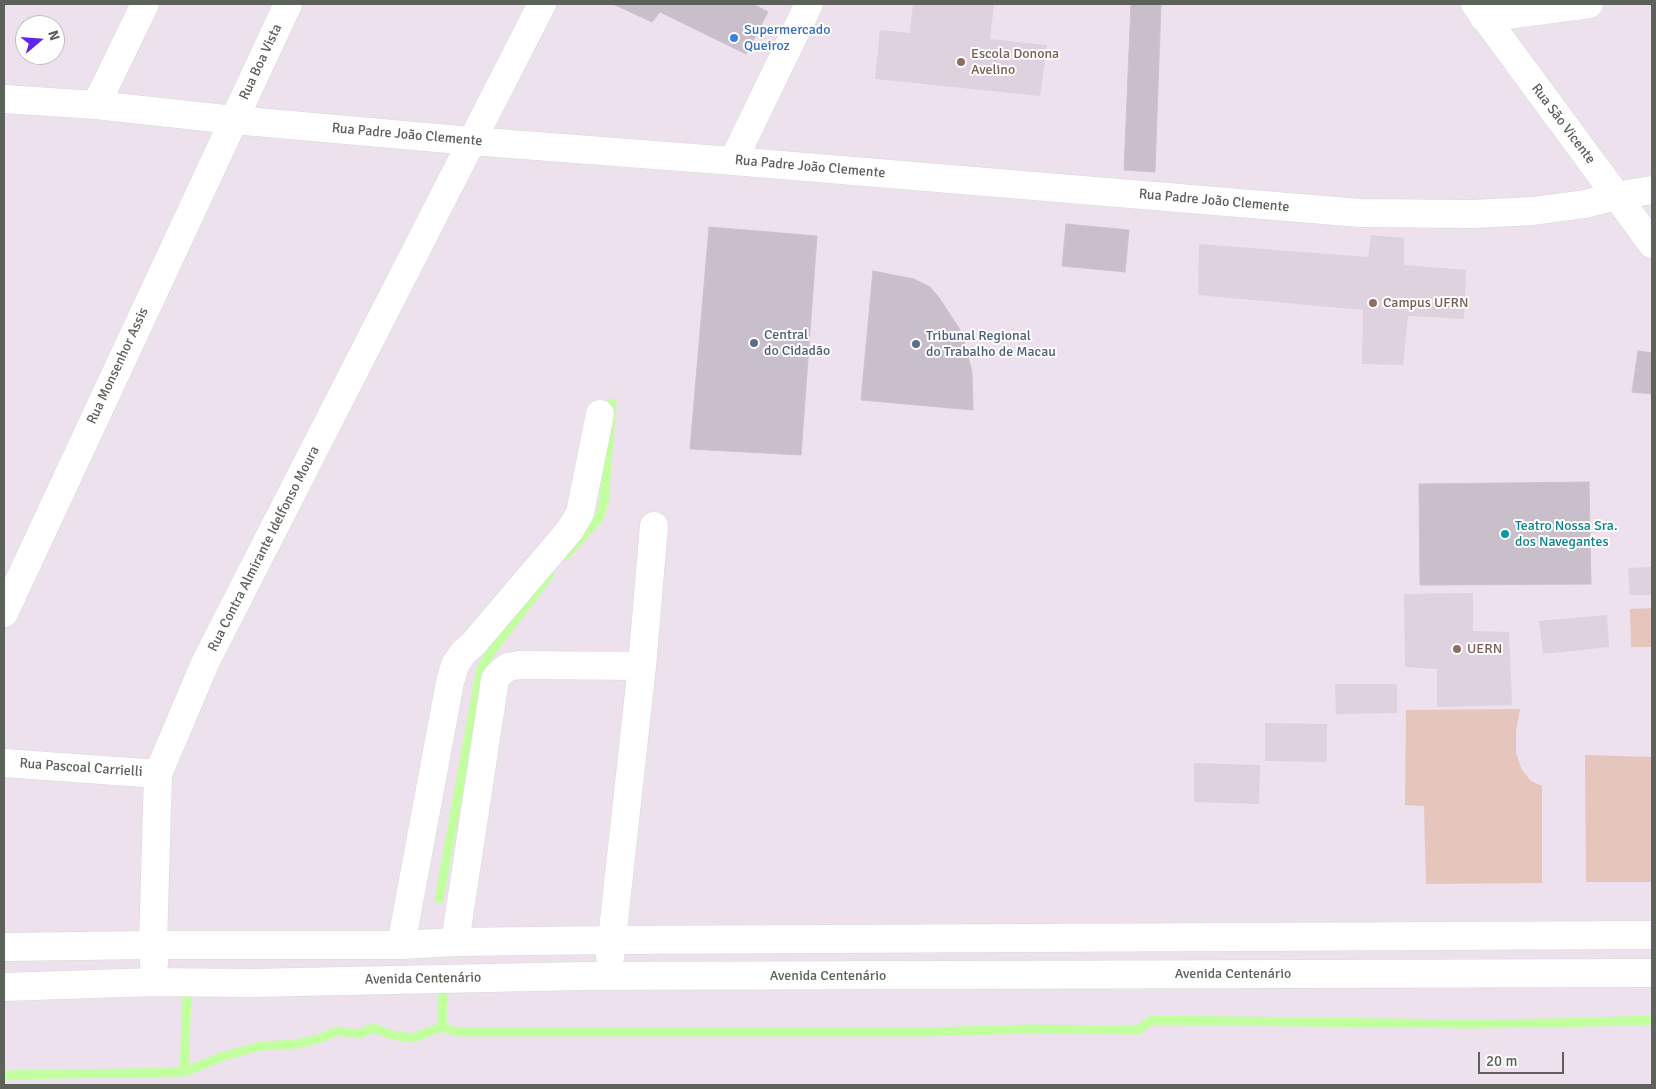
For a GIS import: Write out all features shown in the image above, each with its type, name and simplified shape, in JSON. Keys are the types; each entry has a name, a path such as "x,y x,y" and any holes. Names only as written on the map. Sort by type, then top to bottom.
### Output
{"street":[{"path":"96,105 145,4"},
{"name":"Rua Boa Vista","path":"234,120 288,4"},
{"name":"Rua Contra Almirante Idelfonso Moura","path":"154,982 153,945 158,774 206,661 542,4"},
{"path":"733,161 808,4"},
{"path":"1479,11 1589,4"},
{"name":"Rua São Vicente","path":"1479,11 1652,244"},
{"name":"Rua Padre João Clemente","path":"4,99 96,105 234,120 471,141 1360,213 1473,214 1533,211 1585,204 1652,190"},
{"name":"Rua Monsenhor Assis","path":"4,613 234,120"},
{"path":"401,945 450,682 455,665 463,652 474,643 570,530 580,513 600,414"},
{"path":"608,976 642,666 654,526"},
{"path":"456,942 495,680 508,667 519,665 642,666"},
{"name":"Rua Pascoal Carrielli","path":"4,763 158,774"},
{"path":"1569,974 1575,935"},
{"path":"4,947 401,945 456,942 611,940 1652,935"},
{"name":"Avenida Centenário","path":"4,987 154,982 261,983 608,976 1652,973"}],"shaded area":[{"name":"Escola Donona Avelino","path":"913,4 994,4 990,39 1047,45 1040,96 875,79 880,30 910,33"},
{"name":"Campus UFRN","path":"1371,235 1404,238 1404,265 1466,270 1464,319 1408,316 1403,365 1362,364 1363,310 1198,295 1199,244 1368,257"},
{"path":"1652,567 1652,595 1630,595 1628,568"},
{"name":"UERN","path":"1473,593 1473,631 1509,632 1512,705 1437,707 1437,669 1405,667 1404,594"},
{"path":"1652,608 1652,647 1631,647 1630,609"},
{"name":"UERN","path":"1607,615 1609,647 1543,654 1539,621"},
{"path":"1335,684 1397,684 1397,713 1336,714"},
{"path":"1520,709 1516,731 1516,753 1522,770 1531,781 1542,786 1542,883 1426,884 1424,806 1405,805 1406,710"},
{"path":"1265,723 1327,724 1327,762 1265,761"},
{"path":"1585,755 1652,757 1652,882 1586,882"},
{"path":"1194,763 1260,765 1259,804 1194,802"}],"building":[{"name":"Supermercado Queiroz","path":"613,4 753,4 768,12 746,54 660,12 652,22"},
{"path":"1131,4 1161,4 1155,172 1124,170"},
{"path":"1066,224 1129,230 1125,272 1062,266"},
{"name":"Central do Cidadão","path":"709,227 817,236 801,455 690,449"},
{"name":"Tribunal Regional do Trabalho de Macau","path":"873,271 914,279 930,287 940,299 963,337 972,372 973,410 861,400"},
{"path":"1638,351 1652,353 1652,394 1632,392"},
{"name":"Teatro Nossa Sra. dos Navegantes","path":"1589,482 1591,584 1420,585 1419,484"}],"waterway":[{"path":"565,556 599,518 604,502 612,403"},
{"path":"439,899 481,669 491,652 550,574"},
{"path":"442,1027 443,987"},
{"path":"184,1072 187,996"},
{"path":"4,1075 184,1072 224,1056 260,1046 297,1044 318,1039 338,1031 359,1034 373,1028 392,1035 412,1038 442,1027 457,1032 928,1032 1027,1029 1138,1030 1152,1020 1468,1024 1652,1020"}],"place":[{"name":"Supermercado Queiroz","path":"734,38"},
{"name":"Escola Donona Avelino","path":"961,62"},
{"name":"Campus UFRN","path":"1373,303"},
{"name":"Central do Cidadão","path":"754,343"},
{"name":"Tribunal Regional do Trabalho de Macau","path":"916,344"},
{"name":"Teatro Nossa Sra. dos Navegantes","path":"1505,534"},
{"name":"UERN","path":"1457,649"}]}
